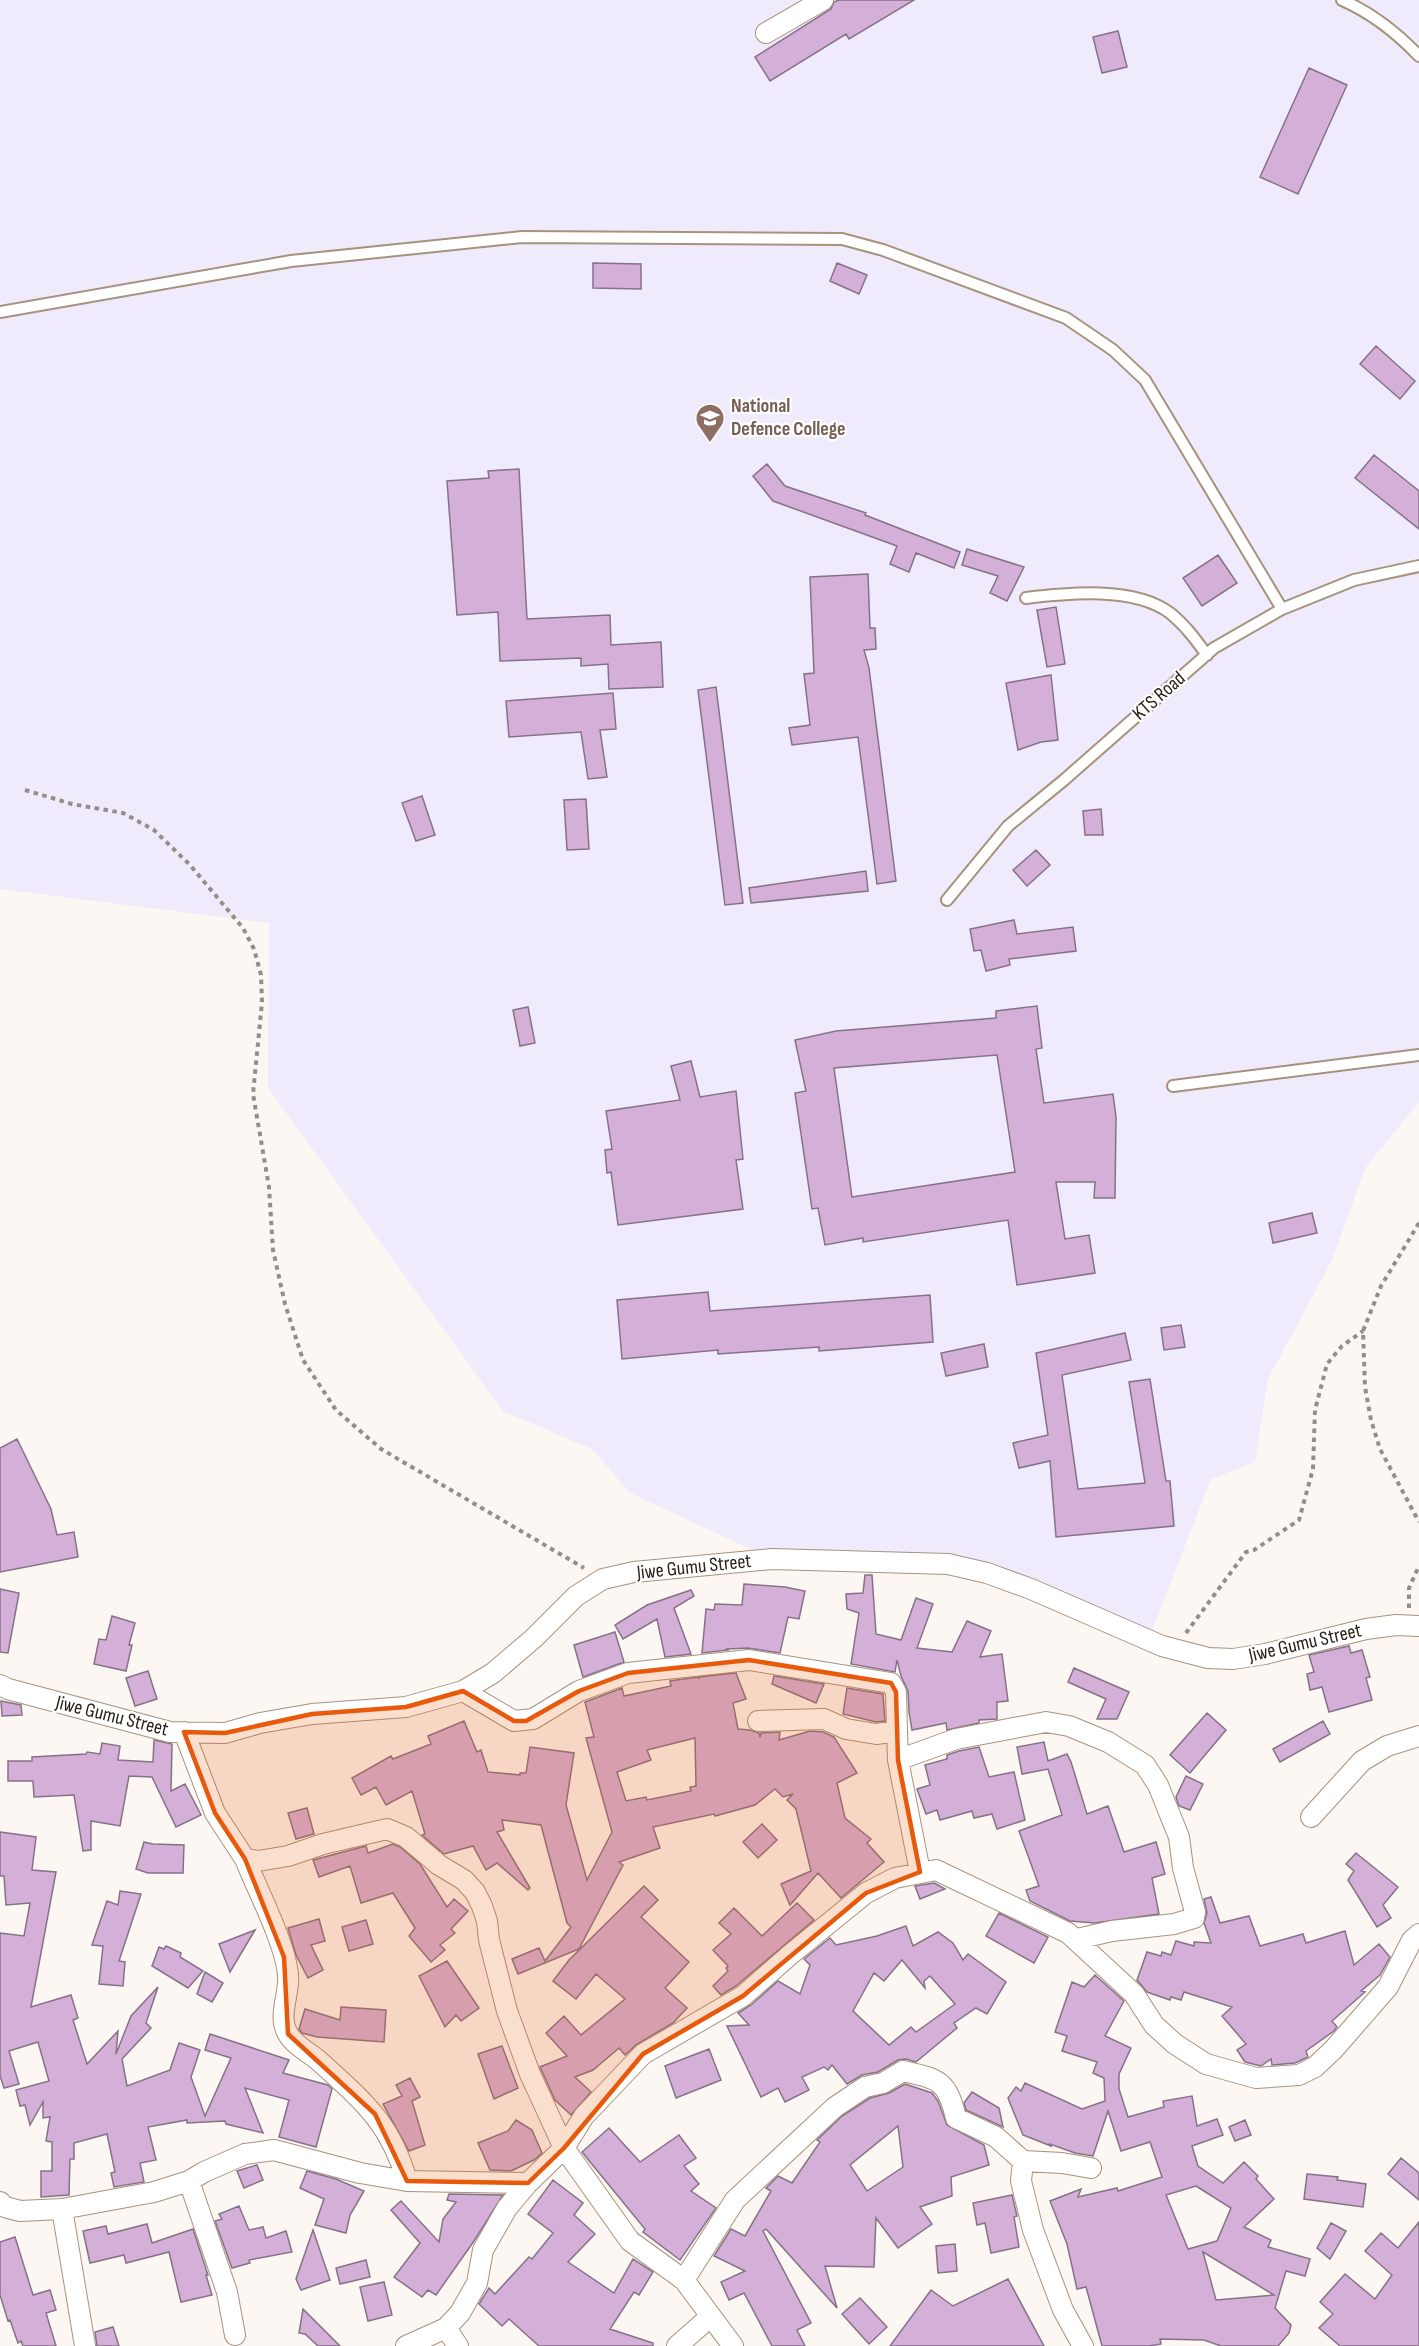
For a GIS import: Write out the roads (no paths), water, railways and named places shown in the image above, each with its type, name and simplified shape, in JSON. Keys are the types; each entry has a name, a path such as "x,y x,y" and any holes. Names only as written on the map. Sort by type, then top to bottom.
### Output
{"street":[{"path":"766,33 823,0"},
{"name":"Jiwe Gumu Street","path":"0,1685 170,1732 225,1733 260,1723 312,1714 406,1707 463,1691 493,1673 534,1638 576,1596 603,1579 634,1572 772,1559 948,1564 987,1573 1174,1649 1208,1658 1233,1659 1265,1654 1366,1629 1414,1626"},
{"path":"463,1691 514,1721 526,1721 579,1691 628,1673 749,1660 891,1683 896,1692 898,1760 920,1872"},
{"path":"758,1721 824,1719 846,1729 876,1734 897,1731"},
{"path":"898,1760 956,1739 1046,1722 1069,1726 1107,1742 1145,1765 1158,1785 1179,1837 1183,1868 1196,1912 1194,1918 1174,1924 1112,1931 1077,1939"},
{"path":"184,1732 215,1813 245,1859 284,1957 289,1976 284,2009 288,2034 348,2086 375,2114 386,2130 406,2181"},
{"path":"1311,1817 1362,1761 1387,1746 1419,1736"},
{"path":"245,1859 258,1861 288,1856 323,1844 387,1829 406,1837 439,1865 464,1880 475,1892 482,1906 507,2011 530,2074 564,2148 630,2241 684,2280 733,2346"},
{"path":"406,2346 446,2328 460,2313 477,2283 483,2250 507,2208 528,2183 564,2148 584,2116 643,2054 743,1995 866,1893 895,1878 936,1870 1047,1922 1077,1939 1134,1994 1154,2025 1175,2044 1206,2064 1256,2078 1299,2075 1315,2067 1334,2049 1388,1987 1412,1940 1419,1934"},
{"path":"684,2280 735,2200 835,2107 865,2087 883,2083 903,2072 933,2078 943,2086 951,2100 956,2118 996,2137 1023,2161 1062,2163 1091,2168"},
{"path":"0,2202 5,2207 20,2211 62,2209 154,2192 189,2181 245,2154 274,2150 360,2173 406,2181 528,2183"},
{"path":"1023,2161 1021,2181 1033,2230 1063,2310 1083,2346"},
{"path":"189,2181 226,2292 235,2335"},
{"path":"62,2209 85,2346"},
{"path":"677,2346 710,2317"},
{"path":"446,2328 458,2346"}],"lane":[{"path":"1342,0 1367,10 1404,40 1419,56"},
{"path":"0,312 291,261 522,237 842,239 883,250 1066,318 1113,350 1145,380 1282,609"},
{"name":"KTS Road","path":"947,900 1008,826 1064,780 1214,648 1282,609 1354,580 1418,568"},
{"path":"1026,598 1096,594 1142,599 1169,612 1186,627 1207,655"},
{"path":"1173,1086 1419,1055"}],"place":[{"name":"National Defence College","path":"710,444"}]}
